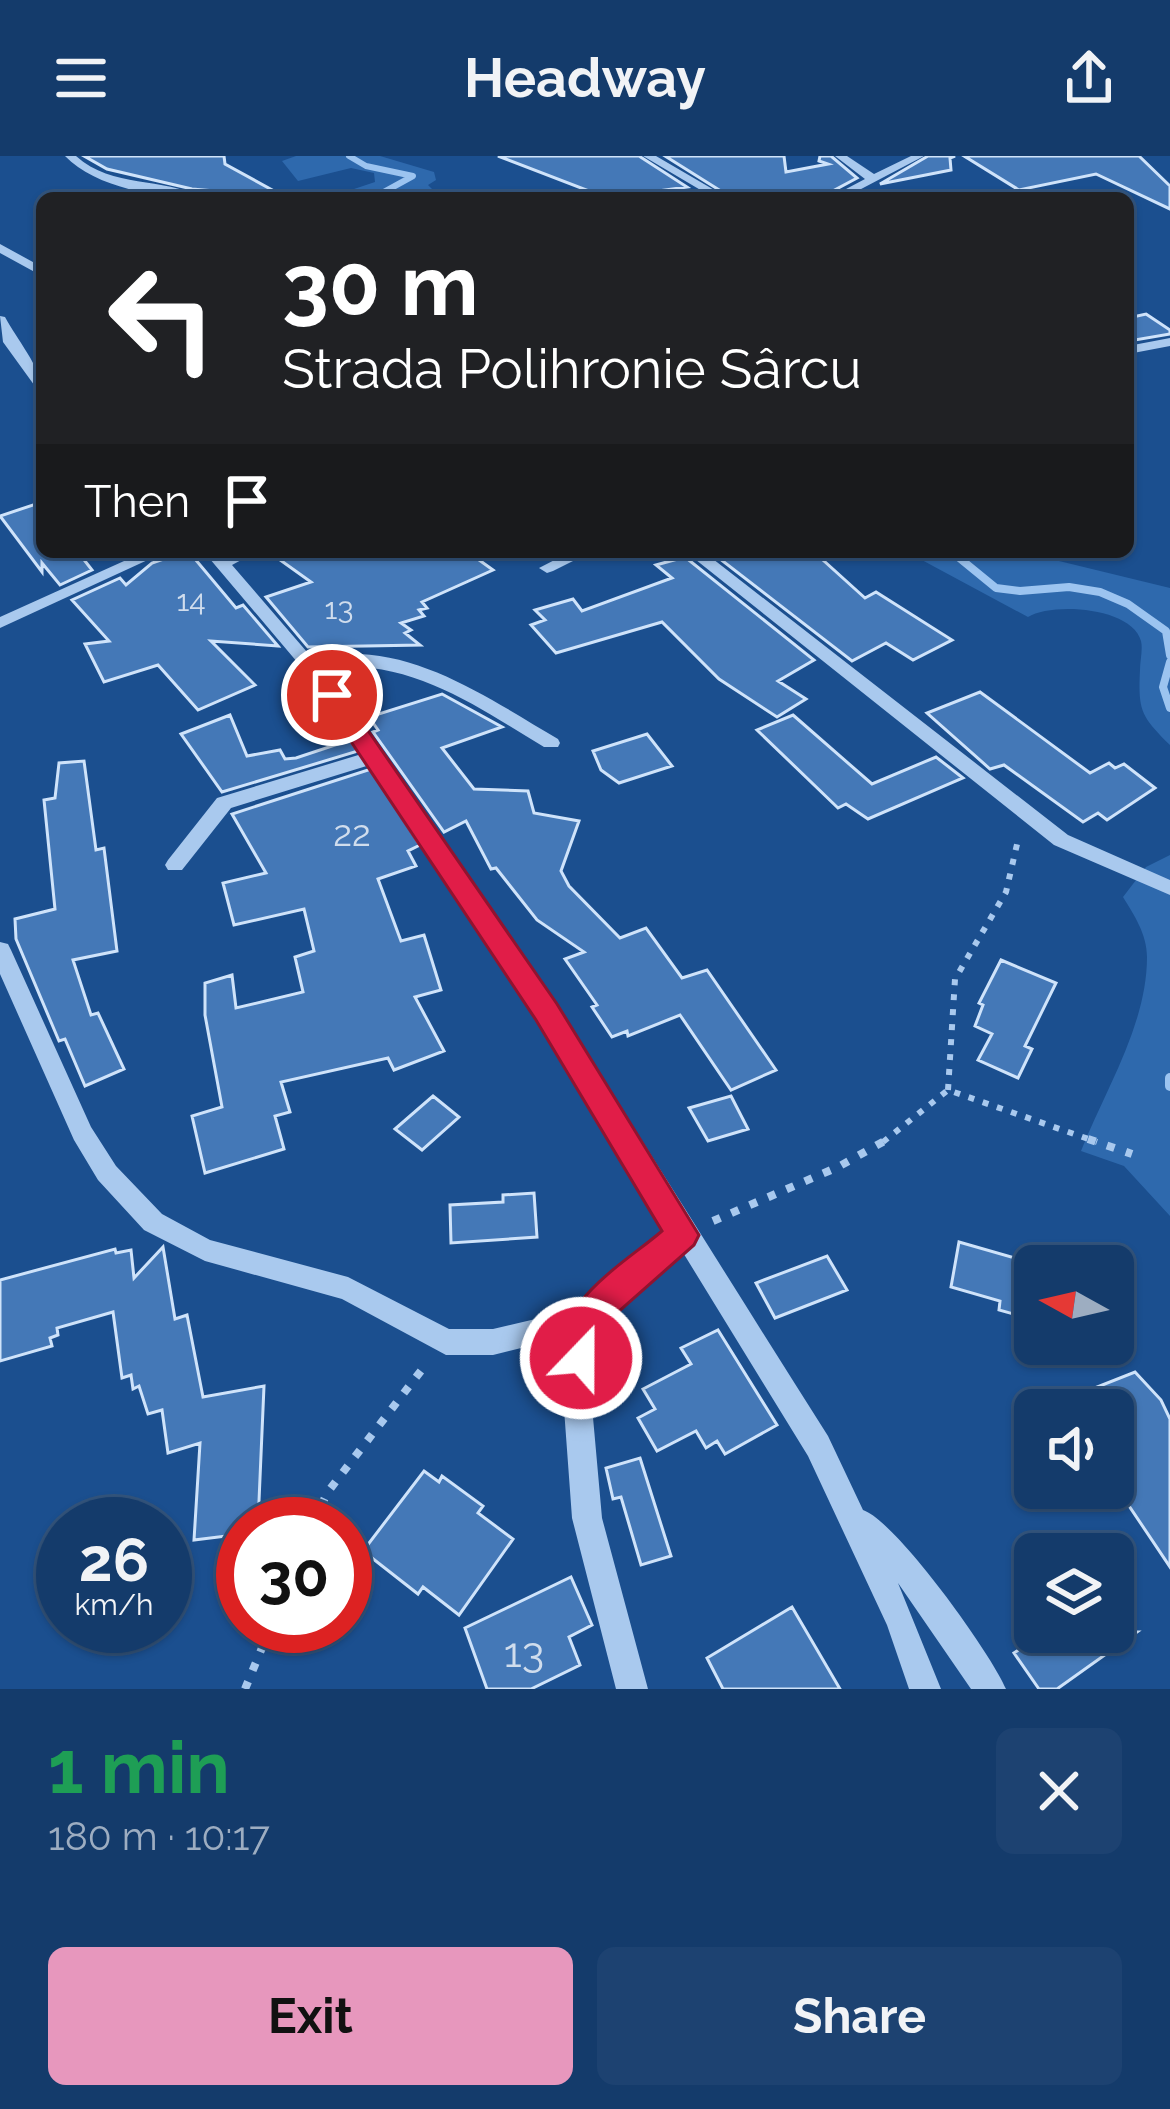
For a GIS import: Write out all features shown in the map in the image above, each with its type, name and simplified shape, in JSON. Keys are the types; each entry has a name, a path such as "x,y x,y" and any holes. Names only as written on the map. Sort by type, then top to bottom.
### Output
{"street":[{"path":"70,156 84,170 110,183 180,192"},
{"path":"648,156 711,192"},
{"path":"840,156 870,177"},
{"path":"846,192 919,156"},
{"path":"0,248 36,269"},
{"path":"0,320 36,378"},
{"path":"1134,349 1170,342"},
{"path":"0,623 144,558"},
{"path":"219,558 309,665 377,756 546,1012 818,1446 900,1619 925,1689"},
{"path":"547,568 570,558"},
{"path":"702,558 1061,840 1170,888"},
{"path":"309,665 369,660 395,667 471,697 551,743"},
{"path":"175,865 224,802 377,756"},
{"path":"0,950 82,1133 107,1173 153,1222 205,1250 348,1289 446,1342 493,1342 585,1320 682,1235"},
{"path":"585,1320 577,1395 586,1518 632,1689"},
{"path":"852,1511 911,1574 990,1689"}],"path":[{"path":"682,1235 855,1159 915,1125 948,1090 948,1046 958,970 1001,906 1018,853 1016,802"},
{"path":"948,1090 1132,1154"},
{"path":"324,1497 398,1396 446,1342"},
{"path":"245,1689 260,1653"}],"shaded area":[{"path":"296,156 380,156 434,172 436,180 428,185 448,192 348,192 375,182 374,173 351,168 298,181 282,161"},
{"path":"918,558 1047,558 1170,588 1170,745 1143,712 1141,641 1135,630 1123,621 1090,611 1055,610 1028,617"},
{"path":"1170,855 1170,1216 1124,1166 1081,1151 1123,1057 1145,982 1145,940 1123,897 1146,867"}],"building":[{"path":"84,156 224,156 225,164 276,192 192,189 107,169"},
{"path":"498,156 639,156 687,187 591,192"},
{"path":"665,156 784,156 786,172 828,164 819,161 820,156 831,156 857,178 831,192 722,192"},
{"path":"928,156 955,156 950,158 951,170 880,184"},
{"path":"964,156 1139,156 1170,186 1170,209 1096,174 1019,190"},
{"path":"1146,314 1170,334 1135,340 1134,317"},
{"path":"36,504 36,558 83,558 92,570 60,585 42,563 42,572 0,516"},
{"path":"194,558 236,608 243,605 278,646 211,641 255,685 198,710 158,665 104,682 85,644 109,641 72,600 120,578 126,585 152,563"},
{"path":"277,558 476,558 493,570 422,602 427,608 419,610 424,616 401,623 420,645 308,647 266,597 311,582"},
{"path":"686,558 814,660 778,681 806,699 777,717 719,679 662,622 556,653 531,625 545,620 535,610 573,599 582,611 672,578 656,565"},
{"path":"719,558 821,558 865,598 876,592 952,640 913,660 886,643 852,661"},
{"path":"980,692 1090,773 1109,763 1115,768 1124,764 1155,788 1107,820 1098,813 1083,822 1004,765 990,769 927,713"},
{"path":"442,694 502,727 442,748 474,789 528,791 534,813 579,821 561,871 569,886 620,938 646,928 682,978 707,970 776,1070 731,1090 680,1015 628,1036 627,1031 612,1037 592,1007 597,1005 565,959 584,952 537,920 496,868 491,869 466,821 444,832 373,732 378,730 369,717"},
{"path":"230,715 247,756 280,750 285,759 296,758 350,740 358,751 222,792 181,734"},
{"path":"793,715 872,784 936,757 963,778 868,819 846,804 838,808 757,730"},
{"path":"647,734 672,766 619,783 601,770 593,751"},
{"path":"84,761 96,850 104,848 117,951 73,960 91,1015 98,1013 124,1069 85,1086 65,1039 59,1041 16,939 15,919 55,909 44,800 55,798 59,763"},
{"path":"371,769 420,845 408,851 416,866 378,879 401,941 424,935 441,990 415,997 444,1051 394,1070 388,1058 281,1082 290,1112 275,1116 284,1149 205,1173 192,1116 222,1107 205,1015 205,983 232,975 236,1008 303,992 295,957 314,951 304,909 234,925 223,883 266,873 232,814"},
{"path":"1001,960 1056,983 1025,1046 1032,1049 1018,1078 978,1060 992,1034 975,1026 983,1005 979,1003"},
{"path":"433,1096 459,1117 422,1150 395,1129"},
{"path":"731,1096 748,1129 708,1141 689,1108"},
{"path":"534,1193 537,1237 451,1243 450,1205 503,1202 503,1195"},
{"path":"959,1242 1014,1258 1014,1314 999,1310 1000,1301 951,1287"},
{"path":"163,1247 175,1319 187,1315 203,1397 264,1386 259,1497 216,1497 216,1537 194,1540 200,1443 168,1453 162,1410 148,1414 139,1386 133,1389 131,1375 122,1378 113,1312 57,1328 58,1335 50,1338 52,1346 0,1361 0,1280 115,1249 116,1253 131,1250 134,1278"},
{"path":"827,1256 847,1290 775,1318 756,1283"},
{"path":"718,1330 777,1425 725,1454 717,1441 706,1448 696,1431 657,1451 638,1418 655,1409 643,1389 691,1364 681,1348"},
{"path":"1135,1372 1161,1400 1170,1419 1170,1567 1131,1509 1134,1389 1092,1389"},
{"path":"640,1458 671,1556 641,1565 621,1497 613,1499 606,1468"},
{"path":"424,1471 439,1482 442,1476 483,1506 478,1513 513,1539 459,1615 423,1587 418,1594 372,1558 372,1539"},
{"path":"571,1577 592,1625 569,1637 580,1665 531,1689 487,1689 465,1628"},
{"path":"792,1607 840,1689 723,1689 707,1658"},
{"path":"1014,1653 1108,1653 1057,1689 1039,1689"}],"waterway":[{"path":"349,156 366,166 413,176 384,192"},
{"path":"959,558 996,588 1069,587 1100,592 1128,604 1166,631 1170,655"},
{"path":"1170,662 1163,687 1170,708"},
{"path":"1170,1078 1170,1086"}],"route":[{"path":"332,695 546,1012 682,1235 585,1320 581,1358"}]}
